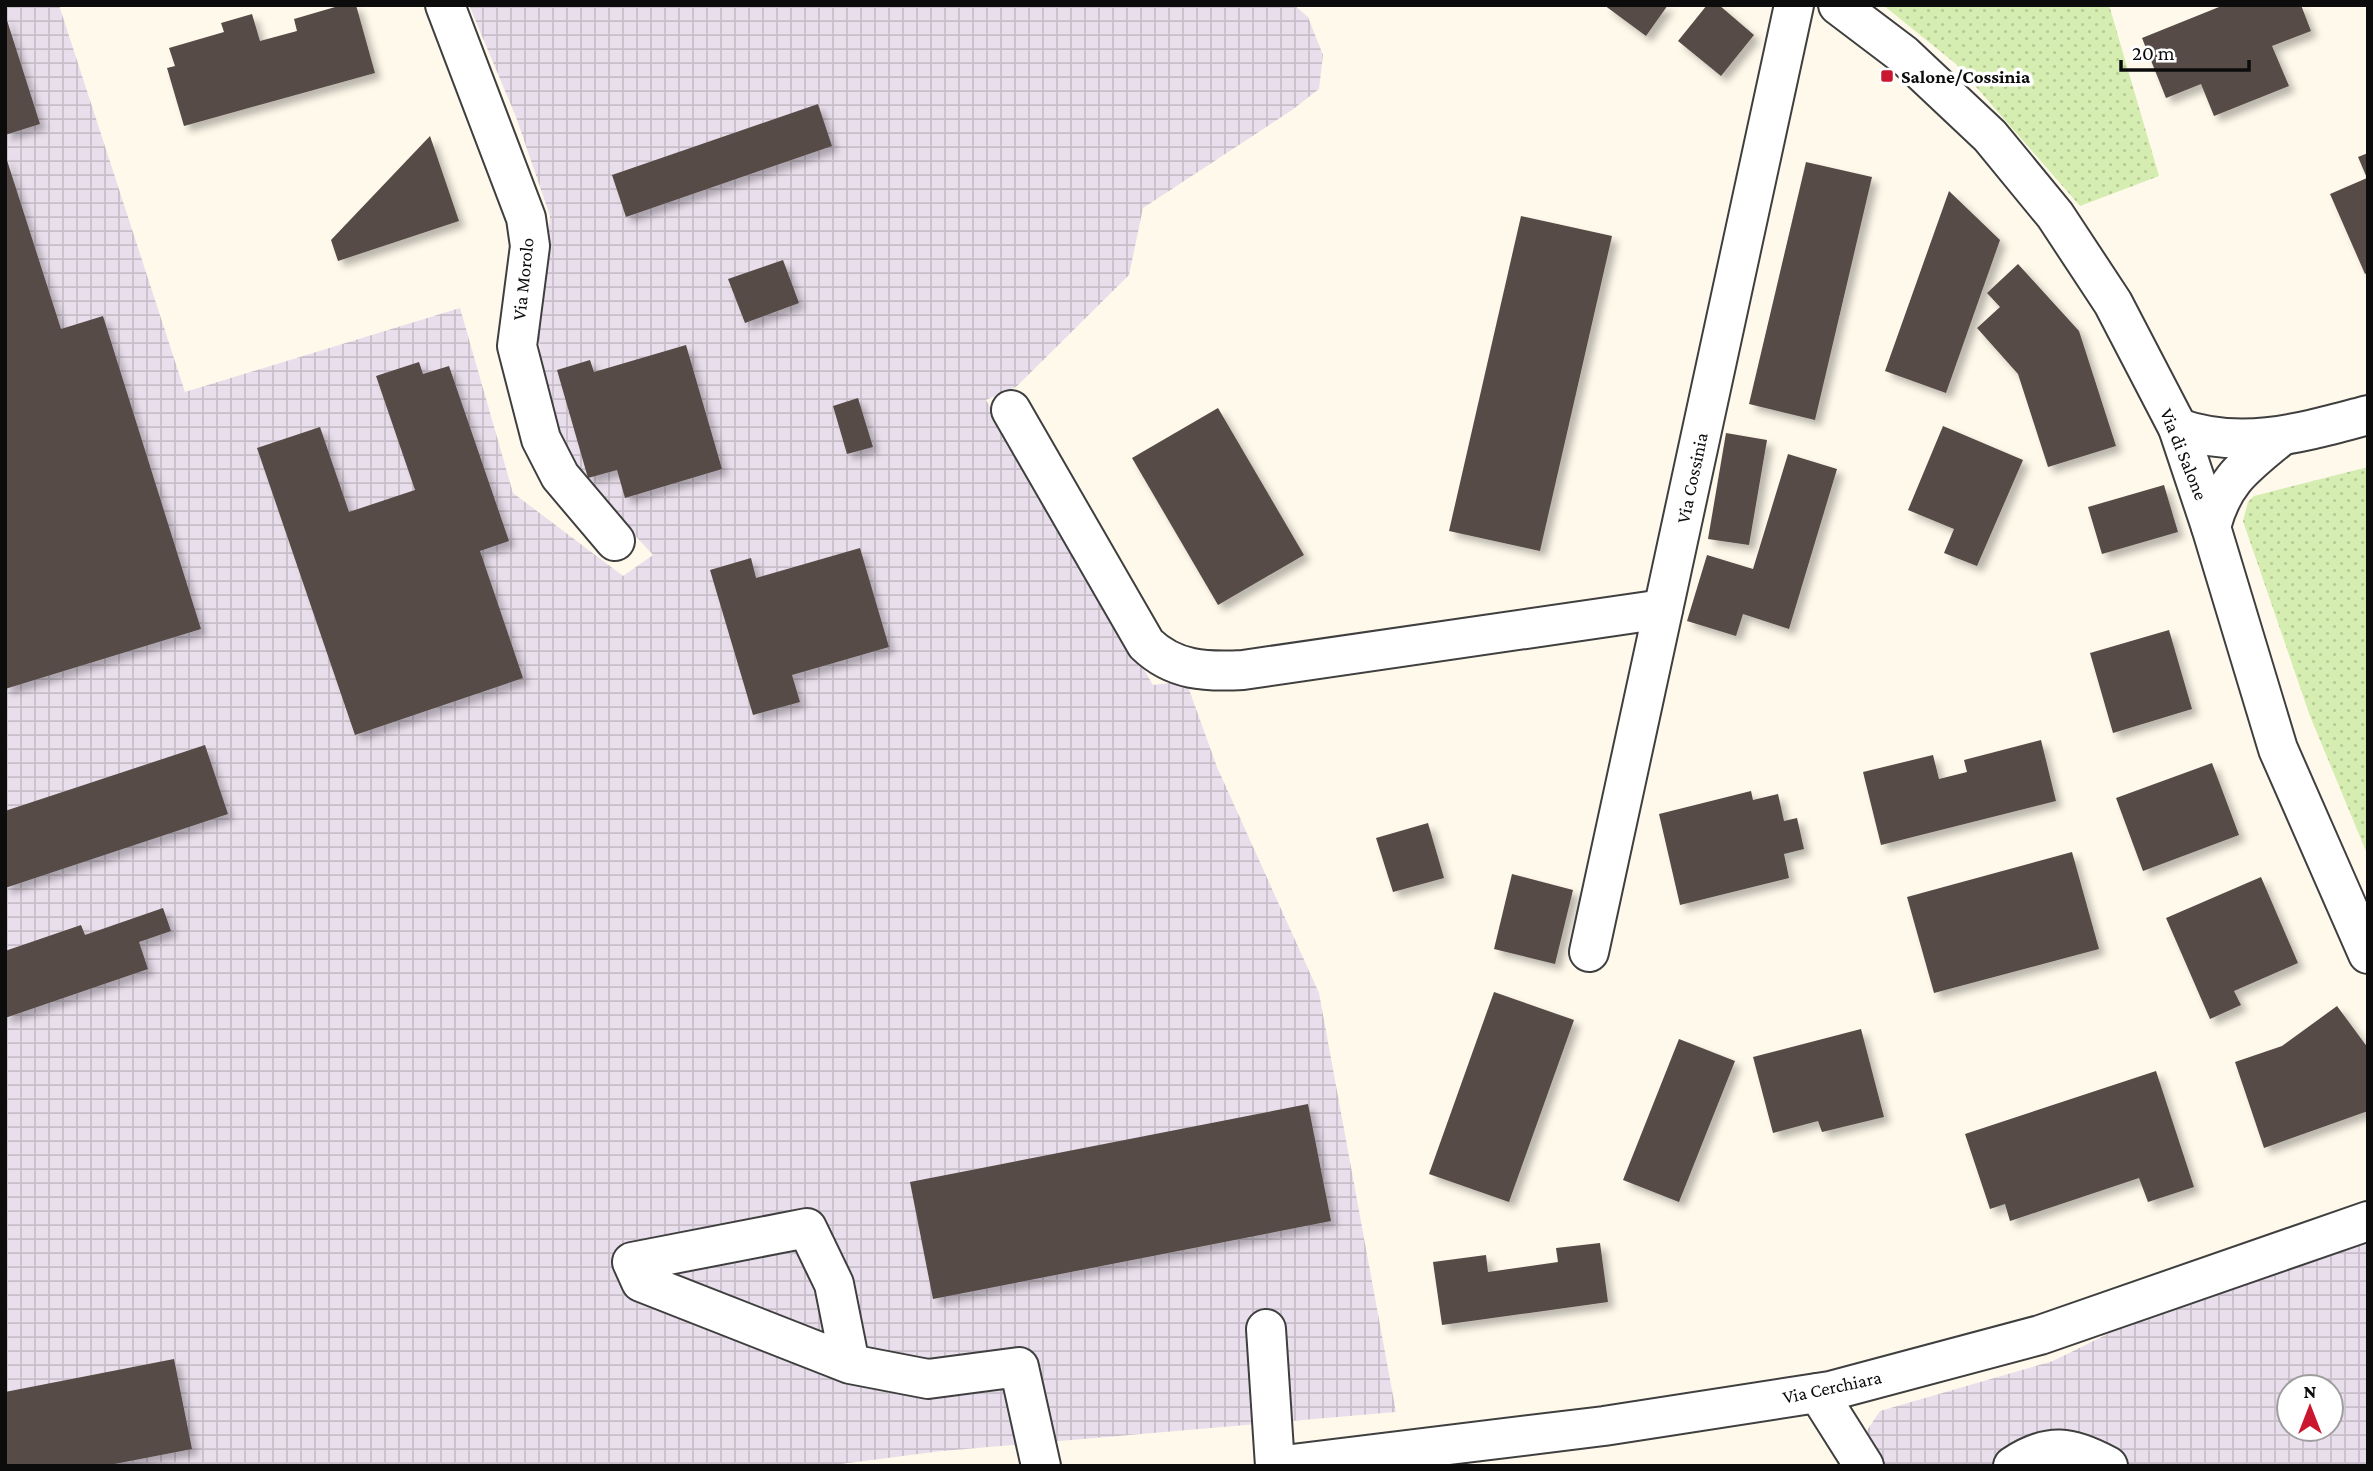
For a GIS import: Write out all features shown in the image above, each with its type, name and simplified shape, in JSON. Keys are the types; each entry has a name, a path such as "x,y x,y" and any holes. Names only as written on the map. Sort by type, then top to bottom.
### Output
{"street":[{"name":"Via Morolo","path":"445,5 526,218 530,246 517,346 541,439 560,476 615,541"},
{"name":"Via Cossinia","path":"1590,951 1794,5"},
{"name":"Via di Salone","path":"1838,5 1904,55 1990,136 2055,215 2112,303 2178,428 2211,527 2277,749 2368,954"},
{"path":"1011,410 1146,644 1173,664 1193,670 1242,670 1664,609"},
{"path":"2178,428 2217,438 2279,438 2368,415"},
{"path":"2211,527 2224,490 2245,466 2279,438"},
{"name":"Via Cerchiara","path":"1275,1466 1429,1457 1818,1393 2039,1335 2368,1220"},
{"path":"850,1364 834,1284 807,1228 632,1262 641,1282 850,1364 928,1379 1019,1367 1041,1466"},
{"path":"1266,1329 1275,1466"},
{"path":"1818,1393 1864,1466"},
{"path":"2013,1466 2035,1452 2064,1448 2108,1466"}],"shaded area":[{"path":"5,5 59,5 185,392 460,308 513,493 623,576 653,555 560,454 546,400 538,330 550,216 516,117 469,5 1294,5 1308,17 1323,55 1319,89 1292,110 1143,208 1129,275 1016,387 986,400 1153,685 1186,681 1217,767 1319,993 1396,1412 942,1451 825,1466 5,1466"},
{"path":"2368,1237 2368,1466 1843,1466 1880,1411 2053,1361 2130,1323"}],"green space":[{"path":"1883,5 2109,5 2159,176 2080,206 1956,64"},
{"path":"2368,467 2368,856 2310,716 2243,521 2248,502 2254,496"}],"building":[{"path":"342,5 356,5 375,73 184,126 167,68 175,66 169,48 224,32 221,23 252,14 260,41 297,31 294,19"},
{"path":"1604,5 1668,5 1646,36"},
{"path":"1707,5 1719,5 1754,35 1721,76 1678,41"},
{"path":"2224,5 2301,5 2311,31 2272,46 2289,86 2214,116 2201,84 2166,98 2142,38"},
{"path":"5,14 40,124 5,135"},
{"path":"818,104 832,146 626,217 612,175"},
{"path":"430,136 459,221 338,261 331,240"},
{"path":"2368,153 2368,273 2365,274 2330,194 2367,178 2358,157"},
{"path":"5,154 61,329 103,316 201,629 5,689"},
{"path":"1806,162 1872,177 1815,420 1749,404"},
{"path":"1949,191 2000,240 1946,393 1885,371"},
{"path":"1521,216 1612,236 1540,551 1449,531"},
{"path":"783,260 799,303 745,323 728,279"},
{"path":"2018,264 2079,331 2116,446 2048,467 2018,374 1977,328 2000,307 1987,293"},
{"path":"686,345 722,469 625,498 617,470 588,478 557,370 590,360 594,372"},
{"path":"419,362 423,374 449,366 509,541 480,551 523,678 355,735 257,448 320,427 349,512 415,490 376,376"},
{"path":"858,398 873,447 847,454 833,406"},
{"path":"1218,408 1304,555 1218,605 1132,458"},
{"path":"1943,426 2023,460 1977,566 1944,553 1954,529 1908,510"},
{"path":"1726,433 1767,440 1749,545 1708,539"},
{"path":"1788,454 1837,469 1789,629 1743,614 1736,636 1687,621 1707,555 1753,569"},
{"path":"2164,485 2178,532 2102,554 2088,507"},
{"path":"860,548 889,647 792,675 800,702 753,715 710,570 751,558 756,578"},
{"path":"2169,630 2192,709 2113,733 2090,653"},
{"path":"2041,740 2056,801 1881,845 1863,772 1933,755 1939,779 1967,772 1964,760"},
{"path":"205,745 228,814 5,888 5,811"},
{"path":"2212,763 2239,835 2143,871 2116,798"},
{"path":"1751,791 1753,800 1778,794 1784,821 1797,818 1804,849 1784,854 1789,878 1680,905 1659,814"},
{"path":"1428,823 1444,878 1393,892 1376,838"},
{"path":"2072,852 2099,949 1934,993 1907,897"},
{"path":"1512,874 1573,890 1555,964 1494,949"},
{"path":"2261,877 2298,963 2234,991 2241,1005 2210,1019 2166,918"},
{"path":"163,908 171,931 139,942 148,969 5,1018 5,951 81,925 85,935"},
{"path":"1494,992 1574,1020 1509,1202 1429,1174"},
{"path":"2337,1006 2368,1048 2368,1111 2264,1148 2235,1062 2282,1046"},
{"path":"1861,1029 1884,1117 1822,1132 1818,1121 1773,1133 1753,1057"},
{"path":"1679,1039 1735,1061 1679,1202 1623,1180"},
{"path":"2156,1071 2194,1187 2148,1202 2139,1178 2010,1221 2005,1204 1990,1209 1965,1134"},
{"path":"1308,1104 1331,1221 933,1299 910,1182"},
{"path":"1600,1243 1608,1302 1442,1325 1433,1262 1486,1255 1488,1272 1558,1262 1556,1248"},
{"path":"174,1359 192,1449 104,1466 5,1466 5,1392"}],"place":[{"name":"Salone/Cossinia","path":"1887,76"}]}
